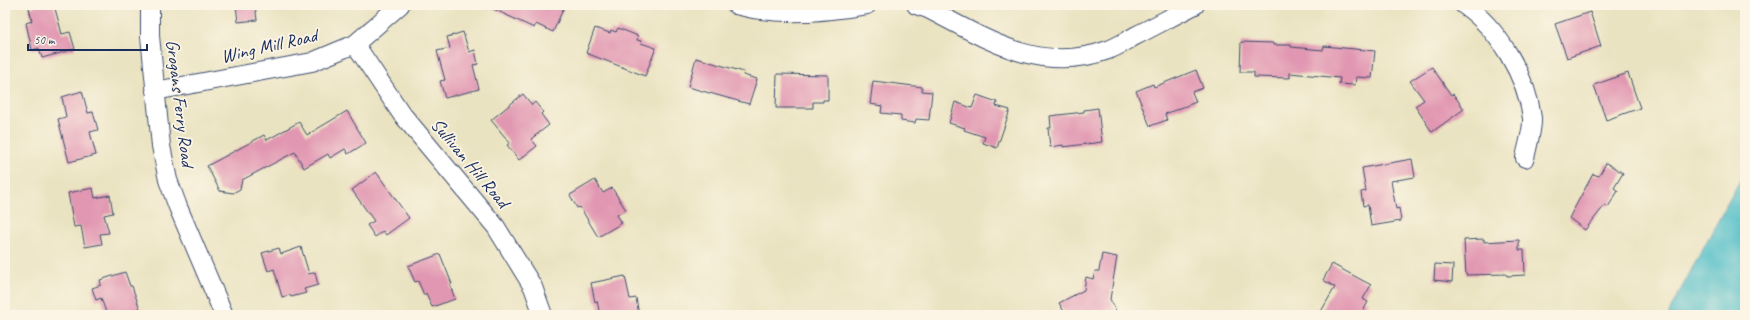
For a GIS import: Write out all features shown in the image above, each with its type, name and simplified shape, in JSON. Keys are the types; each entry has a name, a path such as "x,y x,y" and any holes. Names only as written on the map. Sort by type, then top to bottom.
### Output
{"street":[{"name":"Grogans Ferry Road","path":"150,5 150,36 155,91 161,146 168,180 224,315"},
{"name":"Wing Mill Road","path":"155,91 312,62 355,44 400,5"},
{"path":"736,5 768,11 801,13 830,11 867,5"},
{"path":"916,5 928,9 1005,48 1024,54 1047,58 1077,57 1108,50 1195,5"},
{"path":"1464,5 1478,14 1496,35 1512,61 1524,90 1532,120 1524,158"},
{"name":"Sullivan Hill Road","path":"355,44 401,113 496,227 533,287 543,315"}],"water":[{"path":"1745,171 1745,315 1668,315 1674,302"}],"building":[{"path":"40,5 54,5 62,34 70,32 75,49 42,58 39,48 32,50 26,23 32,21 29,8"},
{"path":"236,5 255,5 257,20 238,22"},
{"path":"485,5 565,5 553,32 536,24 534,28"},
{"path":"1590,12 1601,46 1567,58 1555,24"},
{"path":"595,28 610,33 611,30 616,32 618,28 638,36 637,40 641,41 641,43 656,48 645,76 586,53"},
{"path":"463,32 469,52 475,50 478,64 473,65 479,89 445,98 440,81 445,80 437,51 450,48 447,37"},
{"path":"1241,42 1273,43 1273,45 1291,45 1291,47 1323,50 1324,46 1375,51 1372,78 1356,77 1355,85 1339,84 1340,78 1290,73 1290,78 1254,77 1254,72 1240,72"},
{"path":"696,58 744,72 743,75 757,79 749,104 688,87"},
{"path":"1432,67 1451,95 1453,94 1464,109 1432,132 1415,106 1424,100 1410,81"},
{"path":"1196,70 1203,88 1192,92 1196,102 1165,114 1167,120 1150,126 1136,91 1153,84 1154,87"},
{"path":"1628,73 1640,108 1606,120 1594,85"},
{"path":"777,74 828,75 828,100 823,100 823,102 813,102 813,108 776,108"},
{"path":"873,81 922,87 922,91 932,92 929,120 916,119 915,123 901,121 901,115 881,113 882,106 870,104"},
{"path":"82,91 88,113 93,112 98,130 90,132 96,155 69,162 58,119 66,117 62,97"},
{"path":"523,94 532,105 535,102 543,112 541,114 549,125 531,139 537,146 519,160 507,145 510,143 491,120"},
{"path":"977,95 997,102 996,106 1010,110 997,148 983,143 985,137 949,123 955,102 972,108"},
{"path":"1098,108 1102,142 1063,147 1063,145 1050,147 1048,128 1051,128 1050,116 1084,112 1084,110"},
{"path":"347,111 366,143 348,154 345,149 330,158 328,154 304,168 295,152 242,180 240,189 233,193 220,191 207,166 264,135 267,140 299,122 307,135"},
{"path":"1412,159 1415,177 1391,181 1396,209 1399,208 1401,221 1371,226 1368,205 1363,206 1361,192 1366,191 1362,168"},
{"path":"1606,163 1623,173 1614,188 1618,191 1608,207 1605,205 1585,230 1569,218 1593,174 1599,176"},
{"path":"376,172 409,218 386,235 383,231 375,237 367,225 374,221 352,190"},
{"path":"595,180 603,193 612,188 626,210 617,215 622,223 598,237 580,207 577,208 570,195"},
{"path":"93,188 95,198 110,195 113,213 104,215 109,233 100,234 102,244 85,247 81,226 74,227 68,193"},
{"path":"1484,239 1484,242 1519,240 1519,250 1524,250 1525,275 1466,275 1464,240"},
{"path":"301,247 309,274 315,272 318,285 304,289 306,293 291,297 290,295 282,297 274,269 268,271 262,253 279,248 281,254"},
{"path":"440,254 452,284 450,285 455,299 432,307 426,293 424,295 418,281 415,282 408,266"},
{"path":"1102,254 1117,257 1110,299 1118,315 1066,315 1059,303 1084,290 1086,277 1093,279 1095,271 1099,271"},
{"path":"1332,264 1371,285 1363,299 1368,302 1361,315 1319,315 1335,287 1323,280"},
{"path":"1435,264 1453,265 1452,282 1434,280"},
{"path":"125,272 130,286 132,286 142,315 107,315 101,298 96,300 92,288 101,285 100,280"},
{"path":"625,276 630,299 636,298 639,315 600,315 597,301 595,302 591,283"}]}
